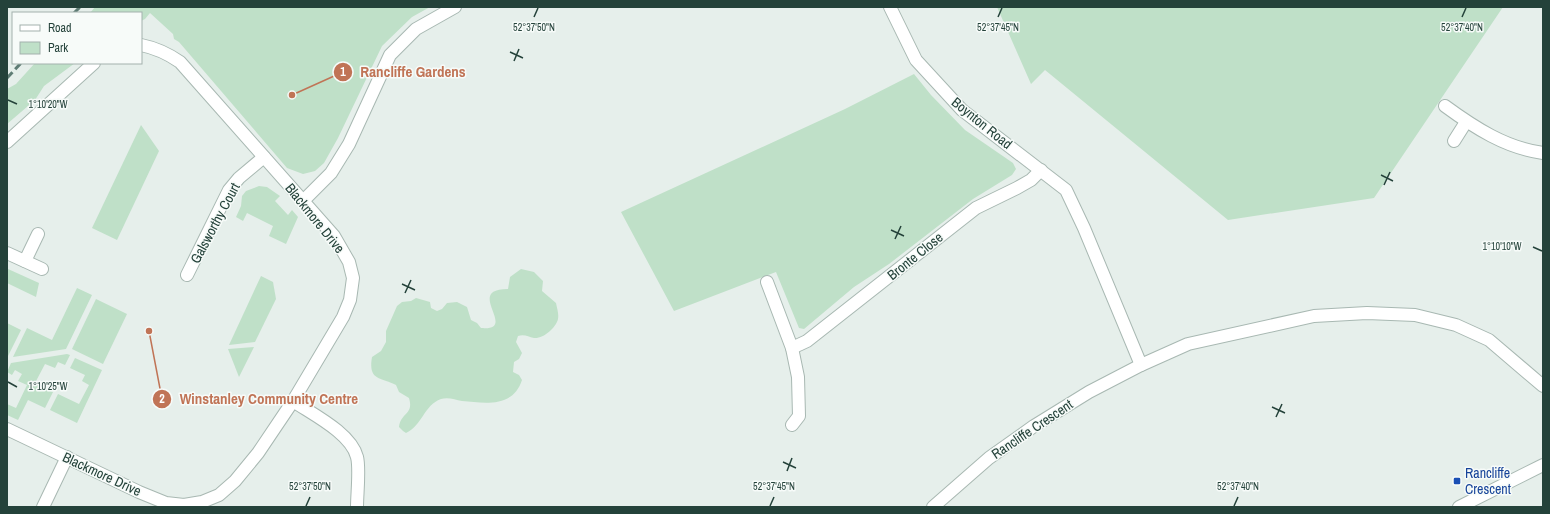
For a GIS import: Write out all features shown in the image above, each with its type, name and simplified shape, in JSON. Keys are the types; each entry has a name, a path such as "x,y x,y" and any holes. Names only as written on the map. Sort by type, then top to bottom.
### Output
{"street":[{"path":"303,201 330,173 349,144 390,55 416,29 455,7"},
{"name":"Boynton Road","path":"890,7 916,60 962,110 1066,190 1084,228 1140,365"},
{"name":"Blackmore Drive","path":"7,429 139,492 166,503 184,505 202,502 219,495 235,481 258,452 293,401 343,317 350,300 353,278 349,262 343,248 180,62 154,47 142,45"},
{"path":"7,142 93,64"},
{"path":"1445,106 1466,122 1511,145 1543,153"},
{"path":"1454,141 1466,122"},
{"name":"Galsworthy Court","path":"187,275 229,190 239,178 264,157"},
{"name":"Bronte Close","path":"792,348 808,341 976,208 1031,180 1041,170"},
{"path":"25,261 38,234"},
{"path":"7,253 42,269"},
{"path":"767,282 792,348 798,377 799,416 792,425"},
{"name":"Rancliffe Crescent","path":"933,507 989,458 1034,426 1089,392 1140,365 1188,344 1314,316 1368,313 1415,315 1456,325 1489,340 1543,386"},
{"path":"293,401 335,428 351,445 358,457 357,507"},
{"path":"43,507 67,457"},
{"path":"1459,507 1543,466"}],"green space":[{"path":"95,7 430,7 412,17 382,46 338,138 324,163 315,171 303,174 287,168 179,42 174,39 173,34 150,13 142,20 142,12 91,12"},
{"path":"997,7 1503,7 1374,198 1228,220 1045,70 1031,84"},
{"path":"34,64 74,64 44,86 35,100 7,124 7,89 16,84"},
{"path":"914,74 931,95 965,130 1013,163 1016,169 1012,175 973,199 889,264 854,287 804,329 799,328 776,272 674,311 621,212 845,109"},
{"path":"141,125 159,151 117,240 92,228"},
{"path":"259,186 267,187 280,196 275,201 288,215 292,210 298,217 286,244 269,236 273,226 247,213 243,221 236,217 241,206 242,196 246,191"},
{"path":"8,269 39,283 36,297 7,283"},
{"path":"521,269 534,272 543,281 542,291 556,303 558,317 555,326 541,337 534,338 525,335 518,336 516,342 522,353 519,359 514,362 513,372 519,375 522,380 518,389 512,395 497,402 489,403 462,401 449,398 441,399 431,406 416,426 406,433 403,431 399,427 400,422 409,411 409,398 399,392 396,385 376,377 371,365 372,357 381,351 386,342 386,331 397,306 402,302 411,301 416,298 430,302 431,308 437,311 442,309 447,303 457,302 467,307 471,320 477,323 481,328 492,327 495,323 495,317 490,302 490,296 496,291 508,289 510,277"},
{"path":"261,276 273,282 276,299 255,342 229,345"},
{"path":"77,288 92,295 66,349 13,357 27,328 52,340"},
{"path":"96,299 127,314 103,364 72,349"},
{"path":"7,323 21,330 8,356 7,355"},
{"path":"254,347 239,377 228,349"},
{"path":"67,354 70,355 65,365 58,362 55,368 45,364 35,383 53,392 45,408 28,400 18,420 7,415 7,404 16,408 27,385 18,381 22,374 15,370 12,375 7,372 11,363"},
{"path":"75,358 102,370 77,423 50,410 58,394 79,404 89,385 82,381 85,375 70,368"}],"railway":[{"path":"75,12 80,7"},
{"path":"7,78 20,64"}],"place":[{"name":"Rancliffe Gardens","path":"292,95"},
{"name":"Winstanley Community Centre","path":"149,331"},
{"name":"Rancliffe Crescent","path":"1457,481"}]}
